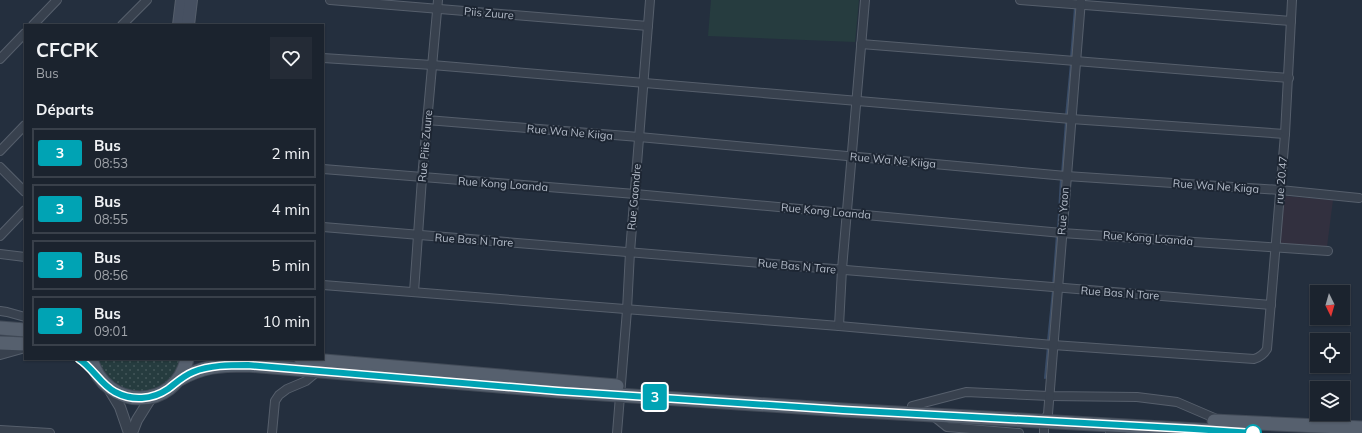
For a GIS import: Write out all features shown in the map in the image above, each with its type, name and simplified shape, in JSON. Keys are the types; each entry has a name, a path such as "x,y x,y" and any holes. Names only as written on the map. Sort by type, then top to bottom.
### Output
{"main road":[{"path":"179,24 182,0"},
{"path":"188,24 191,0"},
{"path":"0,328 24,330"},
{"path":"0,343 24,346"},
{"path":"80,360 108,387 126,397 137,398 152,396 164,392 178,380 202,368 226,365 248,365 318,371 358,369"},
{"path":"91,360 97,375"},
{"path":"178,380 187,360"},
{"path":"306,360 358,369 558,391 621,390 912,406 1045,423 1221,428 1253,433"},
{"path":"621,390 843,410 1045,423 1221,428 1362,428"}],"street":[{"path":"34,24 57,0"},
{"name":"Piis Zuure","path":"330,0 648,26"},
{"name":"Rue Piis Zuure","path":"414,292 422,178 438,0"},
{"name":"Rue Gaondre","path":"617,433 650,0"},
{"path":"839,326 846,213 865,0"},
{"path":"1020,0 1080,3 1291,21"},
{"name":"rue 20.47","path":"1053,345 1254,359 1264,354 1267,349 1285,134 1292,0"},
{"path":"123,24 141,2"},
{"name":"Rue Yaon","path":"1045,423 1049,396 1080,3"},
{"path":"0,59 24,34"},
{"path":"861,44 1289,78"},
{"path":"324,58 432,65 1071,119 1285,134"},
{"name":"Rue Wa Ne Kiiga","path":"427,120 639,137 1066,176 1280,190 1359,198"},
{"path":"0,151 24,126"},
{"path":"0,167 24,191"},
{"name":"Rue Kong Loanda","path":"324,169 635,194 1062,233 1328,251"},
{"path":"0,236 24,211"},
{"name":"Rue Bas N Tare","path":"324,227 1271,305"},
{"path":"0,254 24,257"},
{"path":"324,285 839,326 1053,345"},
{"path":"0,311 24,317"},
{"path":"0,354 24,346"},
{"path":"272,433 275,401 279,395 287,389 306,381 318,371"},
{"path":"108,387 120,407 131,433"},
{"path":"912,406 966,392 1049,396 1137,397 1177,402 1221,428"},
{"path":"131,433 152,396"},
{"path":"931,415 947,427 1019,433"},
{"path":"1110,433 1139,426"},
{"path":"0,430 50,433"}],"shaded area":[{"path":"1285,196 1333,200 1327,247 1278,244 1282,200"}],"green space":[{"path":"711,0 859,0 855,42 708,36"},
{"path":"97,360 181,360 171,379 156,390 134,393 108,380"}],"waterway":[{"path":"1071,58 1075,7"},
{"path":"1066,116 1071,63"},
{"path":"1062,174 1066,121"},
{"path":"1058,230 1061,178"},
{"path":"1053,286 1057,234"},
{"path":"1048,341 1053,290"},
{"path":"1045,378 1048,346"}],"bus line":[{"name":"3","path":"80,360 112,390 126,397 137,398 152,396 164,392 178,380 202,368 226,365 248,365 558,391 843,410 1221,430 1253,433"}]}
